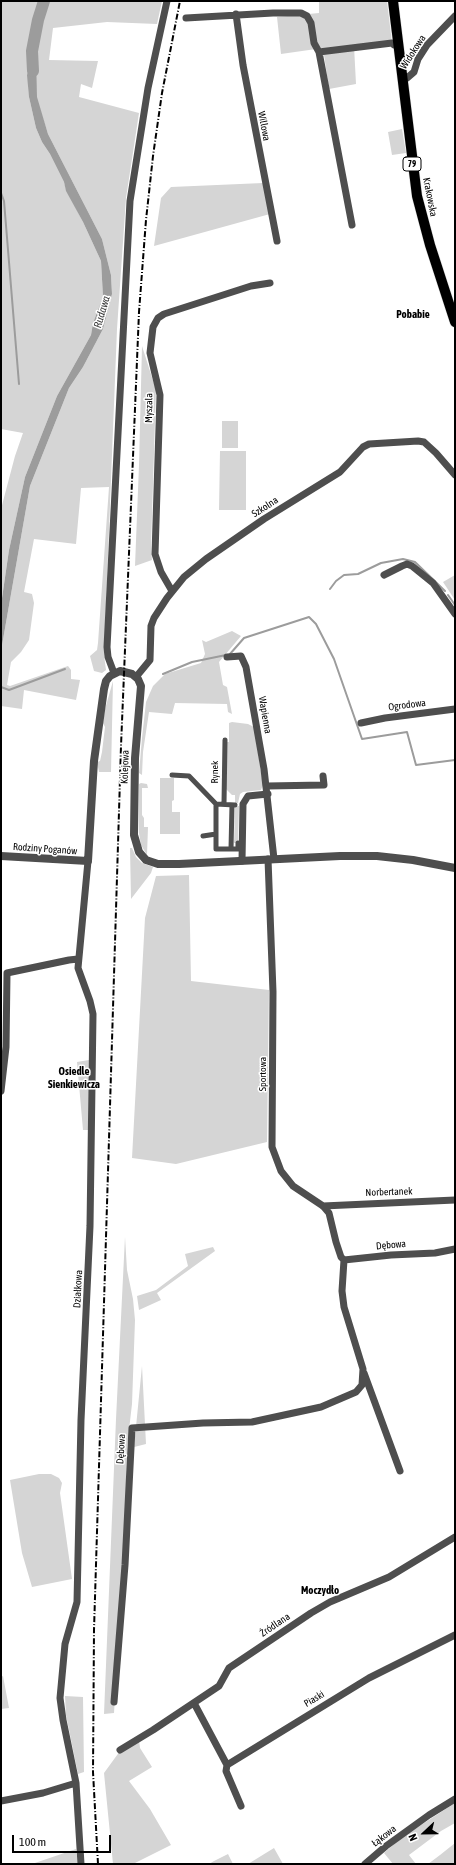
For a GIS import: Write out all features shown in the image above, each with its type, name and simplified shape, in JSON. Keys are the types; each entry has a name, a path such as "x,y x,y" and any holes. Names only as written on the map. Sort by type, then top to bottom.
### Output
{"main road":[{"name":"Krakowska","path":"393,1 418,205 455,322"}],"street":[{"path":"114,673 107,652 130,201 148,88 167,1"},
{"path":"186,18 236,14 305,14 311,23 314,43 319,52 352,225"},
{"name":"Willowa","path":"236,14 243,65 277,241"},
{"name":"Widokowa","path":"403,79 407,78 414,72 418,59 427,45 455,16"},
{"path":"319,52 392,43 394,45 398,44"},
{"name":"Myszala","path":"172,592 161,572 155,554 160,395 150,353 153,326 158,318 164,314 247,287 270,283"},
{"name":"Szkolna","path":"136,677 150,660 152,621 184,577 206,559 264,519 340,472 356,453 369,444 412,440 424,442 436,453 455,476"},
{"path":"384,575 407,564 412,566 433,583 455,614"},
{"name":"Wapienna","path":"227,657 241,656 244,660 255,708 268,794 271,859"},
{"path":"1,1091 5,1053 7,973 78,959 88,861 93,774 105,685 108,678 114,673 120,671 128,672 136,677"},
{"name":"Kolejowa","path":"136,677 140,684 141,690 135,758 135,842 139,852 146,860 158,864 340,856 377,856 413,860 455,868"},
{"name":"Ogrodowa","path":"361,723 385,718 455,709"},
{"name":"Rynek","path":"224,804 225,740"},
{"path":"172,775 189,776 216,804 216,849 239,849 238,843"},
{"path":"267,786 324,785 323,776"},
{"path":"242,861 243,804 248,796 268,794"},
{"path":"216,804 233,805 231,849"},
{"path":"203,836 216,834"},
{"name":"Rodziny Poganów","path":"1,856 88,861"},
{"name":"Sportowa","path":"271,859 273,992 272,1148 280,1171 294,1186 323,1206"},
{"name":"Działkowa","path":"78,959 79,974 90,1001 93,1014 90,1139 91,1201 81,1420 76,1602 65,1644 60,1698 76,1782 81,1864"},
{"name":"Norbertanek","path":"323,1206 455,1200"},
{"path":"323,1206 328,1213 341,1257 344,1260 342,1291 344,1307 363,1369 400,1471"},
{"name":"Dębowa","path":"344,1260 434,1253 455,1248"},
{"path":"363,1369 362,1385 373,1394"},
{"name":"Dębowa","path":"114,1702 125,1565 132,1428 203,1423 252,1422 321,1407 356,1392 362,1385"},
{"name":"Źródlana","path":"120,1750 219,1686 229,1668 311,1613 330,1602 389,1577 455,1537"},
{"name":"Piaski","path":"227,1764 369,1678 455,1635"},
{"path":"194,1703 227,1764 226,1770 241,1806"},
{"path":"1,1801 43,1793 76,1782"},
{"name":"Łąkowa","path":"366,1864 386,1846 429,1815 455,1799"}],"shaded area":[{"path":"1,1 162,1 157,24 107,22 53,28 49,60 98,61 92,88 81,84 79,97 139,113 126,198 117,329 104,655 106,670 102,673 94,671 90,656 97,650 98,643 109,487 81,488 76,544 34,539 24,592 32,594 34,603 29,640 21,652 11,662 7,685 10,686 68,666 71,670 71,679 80,680 76,700 24,690 22,709 1,706 1,651 30,486 69,388 83,367 103,329 112,294 111,275 102,239 48,134 37,100 36,56 29,56 29,97 36,128 64,182 101,261 103,297 93,323 91,335 57,396 25,477 9,550 1,605 1,509 15,456 23,433 1,429"},
{"path":"319,1 387,1 392,43 354,46 356,84 329,89 323,48 281,54 277,17 319,13"},
{"path":"402,129 406,153 392,155 388,132"},
{"path":"263,183 270,214 154,246 161,198 171,187"},
{"path":"142,346 156,390 151,546 152,560 135,566 139,465"},
{"path":"222,421 238,421 238,448 222,448"},
{"path":"220,451 246,451 246,510 219,510"},
{"path":"455,575 455,600 443,582"},
{"path":"232,631 241,636 219,662 223,685 227,687 232,714 228,712 227,704 175,703 172,714 149,712 143,752 142,775 139,773 146,702 153,686 165,674 201,663 205,654 202,640 206,642"},
{"path":"113,681 111,772 99,772 97,762 100,761 102,752 105,727 103,723 105,709"},
{"path":"229,723 248,724 254,727 263,785 261,790 243,792 240,794 238,803 235,803 235,795 232,795 226,789 226,742 229,742"},
{"path":"160,778 174,778 174,800 172,801 172,812 180,812 180,834 160,834"},
{"path":"139,784 147,784 148,788 142,788 142,815 144,818 144,827 148,827 147,855 141,845 139,833"},
{"path":"235,806 239,806 238,843 234,843"},
{"path":"130,848 132,848 136,857 142,863 153,867 151,873 131,899"},
{"path":"189,875 191,981 269,990 267,1142 176,1164 132,1158 145,918 156,876"},
{"path":"89,1060 88,1130 83,1130 77,1062"},
{"path":"125,1237 127,1270 133,1299 135,1320 132,1404 127,1447 125,1540 114,1713 104,1714 116,1419"},
{"path":"213,1247 215,1251 157,1293 161,1300 139,1310 137,1296 156,1290 188,1266 185,1254"},
{"path":"142,1366 146,1444 134,1447"},
{"path":"39,1474 51,1474 59,1478 62,1483 60,1493 72,1579 32,1587 22,1553 10,1480"},
{"path":"3,1676 9,1708 1,1709 1,1677"},
{"path":"65,1696 83,1697 84,1772 78,1774 66,1715"},
{"path":"139,1740 140,1748 152,1767 129,1781 150,1809 171,1845 133,1864 113,1864 104,1773 120,1751"},
{"path":"455,1803 455,1823 441,1831 409,1855 416,1864 393,1864 384,1853 401,1838"},
{"path":"455,1843 455,1864 428,1864 440,1855"},
{"path":"274,1848 283,1864 248,1864"},
{"path":"76,1849 78,1864 32,1864"},
{"path":"228,1854 233,1864 209,1864 214,1861"}],"water":[{"path":"29,56 36,56 37,97 48,134 102,239 111,275 112,294 103,329 83,367 69,388 30,486 1,651 1,605 9,550 25,477 57,396 91,335 93,323 103,297 101,261 83,222 66,191 64,182 36,128 29,97 27,75 30,68"}],"waterway":[{"name":"Rudawa","path":"33,71 32,51 38,20 44,1"},
{"path":"1,193 4,201 19,384"},
{"path":"330,589 336,581 344,575 358,574 381,563 403,559 415,562 445,591"},
{"path":"448,595 455,605"},
{"path":"230,654 244,638 309,617 316,624 334,659 362,739 407,732 416,765 455,760"},
{"path":"163,674 192,662 226,655"},
{"path":"1,687 9,690 65,669"}],"railway":[{"path":"98,1864 93,1772 94,1630 121,746 139,312 146,220 153,156 162,93 180,1"}],"district":[{"name":"Pobabie","path":"413,315"},
{"name":"Osiedle Sienkiewicza","path":"74,1078"},
{"name":"Moczydło","path":"320,1591"}]}
